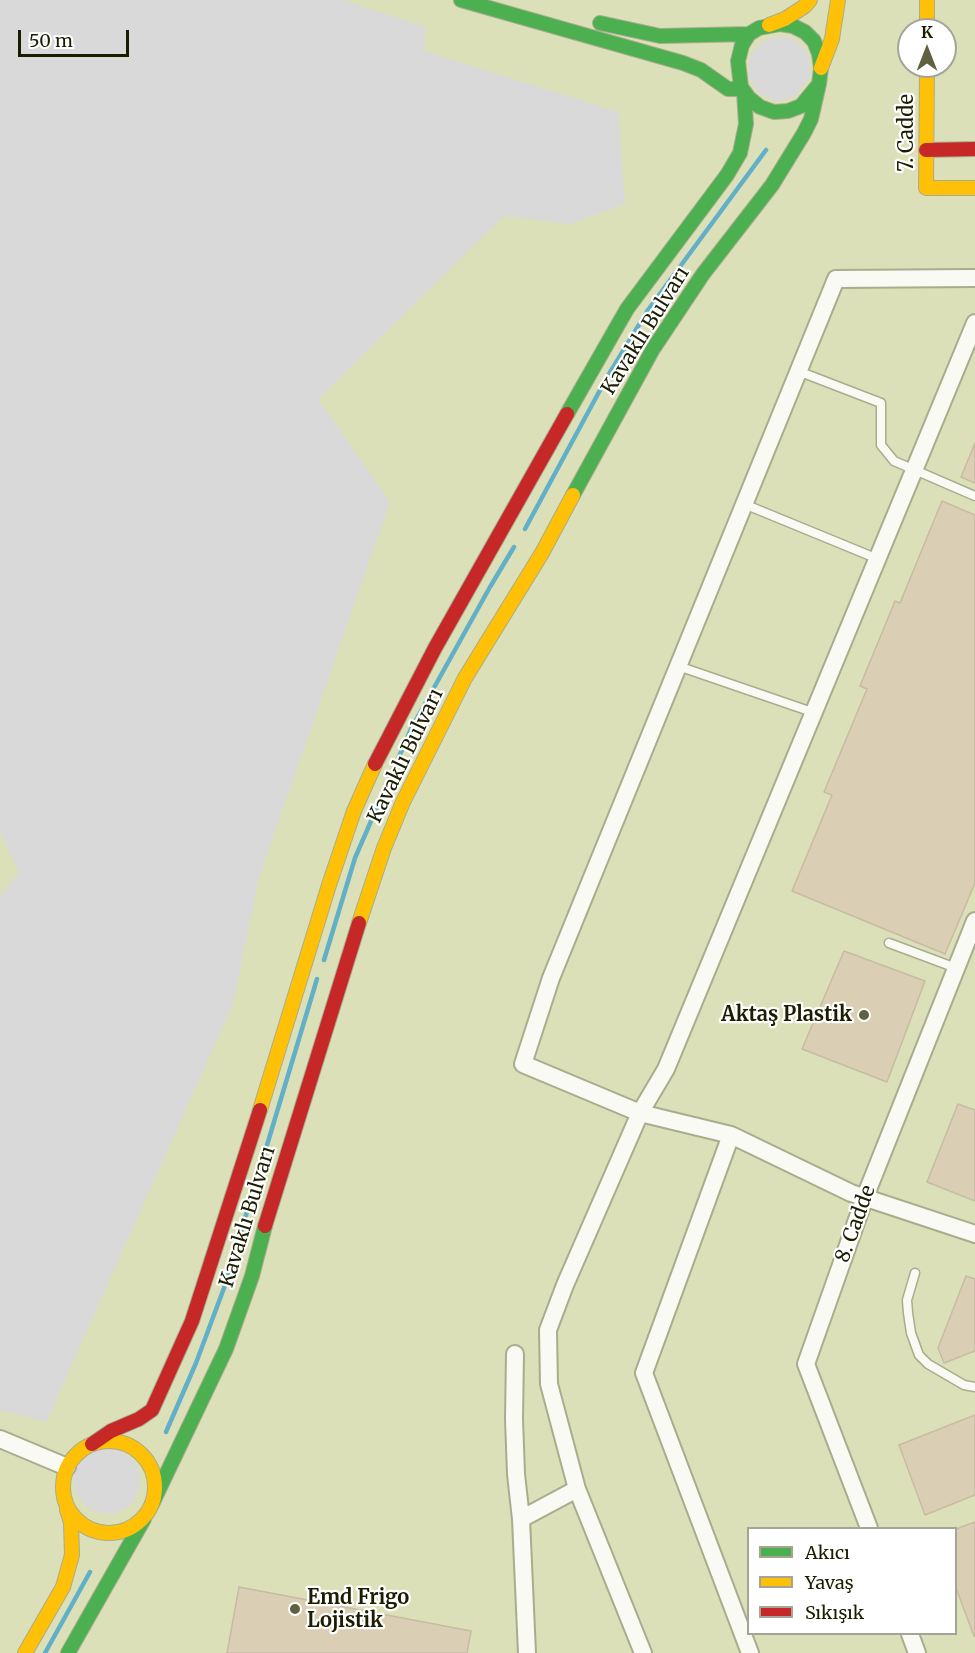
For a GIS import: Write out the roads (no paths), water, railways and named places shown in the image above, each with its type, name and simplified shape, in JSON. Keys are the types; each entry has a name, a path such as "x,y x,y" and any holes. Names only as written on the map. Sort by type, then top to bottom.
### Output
{"main road":[{"path":"461,0 682,63 701,70 722,86 743,90"},
{"path":"810,0 785,19 749,34 742,45 738,74 743,90 760,107 774,112 788,111 801,106 819,84 821,68 832,39 838,0"},
{"path":"927,0 927,18"},
{"path":"592,21 660,36 749,34"},
{"path":"769,25 793,26 805,32 814,41 821,68"},
{"name":"7. Cadde","path":"927,78 926,188 975,188"},
{"name":"Kavaklı Bulvarı","path":"68,1653 152,1504 226,1349 252,1276 269,1212 362,912 403,802 465,678 542,553 653,349 703,274 772,185 804,133 811,119 819,84"},
{"name":"Kavaklı Bulvarı","path":"67,1467 78,1452 111,1431 139,1419 152,1410 164,1386 192,1321 233,1197 329,885 354,812 376,762 435,648 627,309 727,175 740,153 746,124 743,90"},
{"path":"926,150 975,149"},
{"name":"Kavaklı Bulvarı","path":"92,1444 107,1441 123,1443 137,1450 147,1461 154,1475 155,1490 152,1504"},
{"path":"25,1653 63,1587 72,1555 71,1522 62,1495 62,1479 67,1467"},
{"name":"Kavaklı Bulvarı","path":"67,1509 77,1522 90,1530 104,1534 119,1533 133,1527 145,1517"}],"street":[{"path":"975,278 836,279 552,978 523,1064 640,1113 731,1135 851,1193 975,1234"},
{"path":"643,1653 577,1489 549,1384 548,1330 565,1285 640,1113 666,1069 975,323"},
{"name":"8. Cadde","path":"869,1527 806,1364 865,1197 975,921"},
{"path":"731,1135 644,1373 750,1653"},
{"path":"515,1354 514,1430 527,1653"},
{"path":"0,1439 67,1467"},
{"path":"521,1520 577,1489"},
{"path":"910,1635 917,1653"}],"lane":[{"path":"798,371 880,403 882,445 894,460 914,471 975,496"},
{"path":"744,504 878,559"},
{"path":"678,666 815,713"},
{"path":"889,943 956,968"},
{"path":"915,1273 907,1300 911,1333 919,1355 928,1364 964,1385 975,1387"}],"waterway":[{"path":"525,529 606,379 648,310 766,150"},
{"path":"324,960 355,858 411,729 514,547"},
{"path":"166,1432 196,1363 224,1288 317,979"},
{"path":"45,1653 90,1572"}],"place":[{"name":"Aktaş Plastik","path":"864,1015"},
{"name":"Emd Frigo Lojistik","path":"295,1609"}]}
